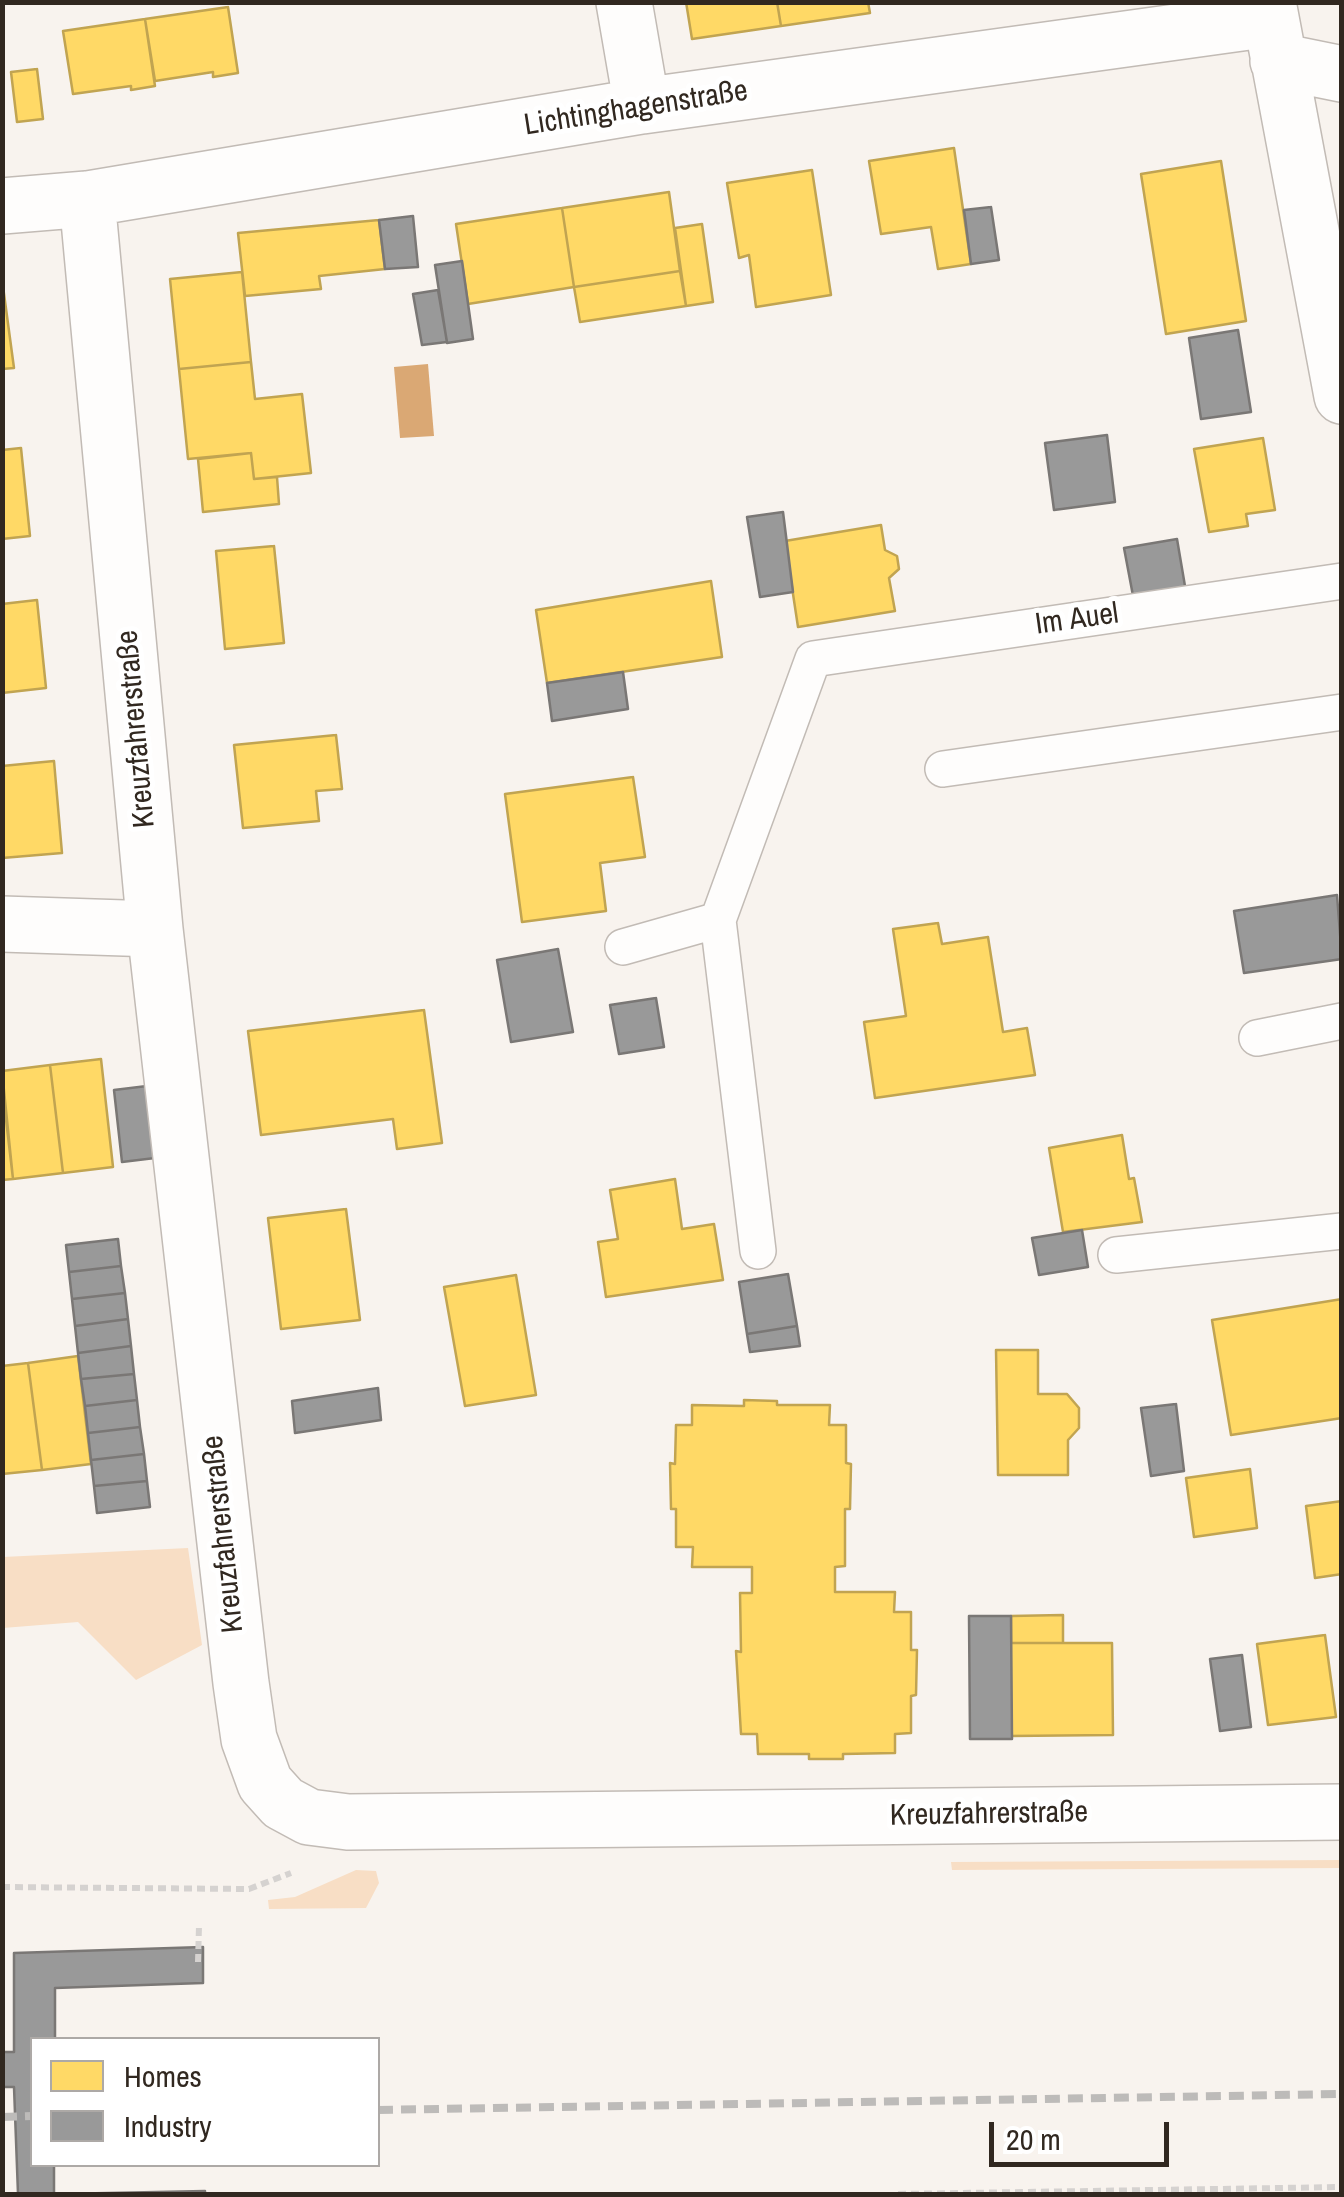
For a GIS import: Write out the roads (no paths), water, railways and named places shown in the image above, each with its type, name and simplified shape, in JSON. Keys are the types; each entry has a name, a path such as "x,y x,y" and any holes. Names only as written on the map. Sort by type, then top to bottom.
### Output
{"street":[{"path":"624,2 642,106"},
{"path":"1272,28 1342,396"},
{"name":"Lichtinghagenstraße","path":"2,206 87,199 642,106 1272,28 1342,74"},
{"name":"Kreuzfahrerstraße","path":"87,199 155,929 249,1739 265,1783 282,1802 309,1816 348,1822 1342,1812"},
{"path":"2,924 155,929"}],"lane":[{"name":"Im Auel","path":"718,920 813,659 1342,581"},
{"path":"942,770 1342,712"},
{"path":"623,947 718,920 758,1251"},
{"path":"1256,1038 1342,1021"},
{"path":"1116,1255 1342,1231"}],"railway":[{"path":"380,2110 1342,2094"},
{"path":"2,2117 30,2116"}]}
